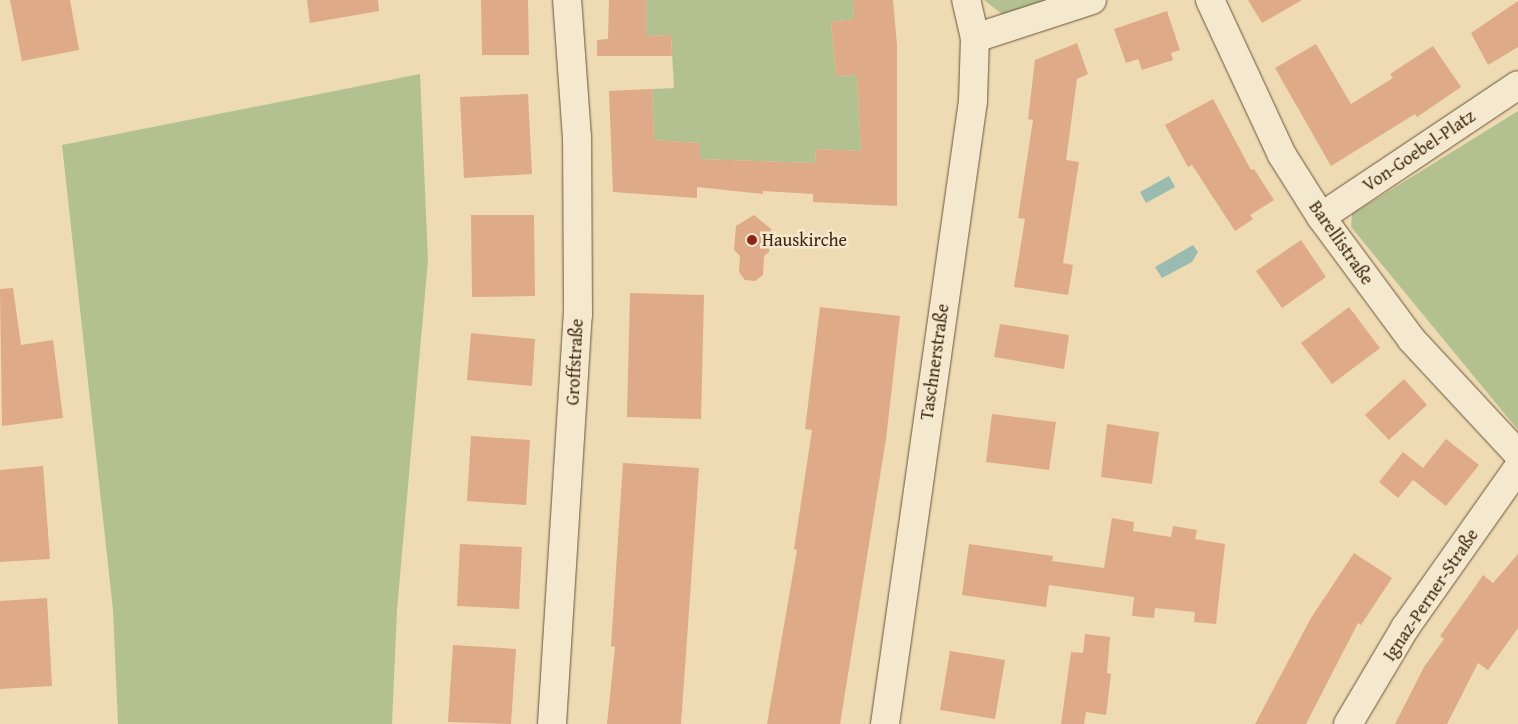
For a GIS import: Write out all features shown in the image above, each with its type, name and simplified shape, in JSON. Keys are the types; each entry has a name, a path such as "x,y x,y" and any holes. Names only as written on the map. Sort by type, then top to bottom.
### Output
{"street":[{"name":"Groffstraße","path":"552,724 578,315 577,138 567,0"},
{"name":"Taschnerstraße","path":"885,724 972,102 975,38 966,0"},
{"path":"975,38 1092,0"},
{"name":"Barellistraße","path":"1210,0 1282,155 1321,217 1412,340 1518,454"},
{"name":"Von-Goebel-Platz","path":"1321,217 1518,85"},
{"name":"Ignaz-Perner-Straße","path":"1348,724 1405,628 1518,468"}],"green space":[{"path":"646,0 853,0 854,19 831,22 836,76 857,75 861,151 816,149 815,163 700,159 700,143 654,140 652,89 674,88 671,35 646,36"},
{"path":"984,0 1065,0 1008,19"},
{"path":"420,74 428,260 397,610 392,724 118,724 113,610 62,145"},
{"path":"1518,111 1518,430 1351,227 1352,214"}],"water":[{"path":"1169,176 1175,187 1146,203 1140,192"},
{"path":"1193,245 1198,252 1192,262 1162,278 1155,267"}],"building":[{"path":"10,0 70,0 79,50 22,61"},
{"path":"307,0 378,0 379,11 310,23"},
{"path":"481,0 528,0 529,55 482,55"},
{"path":"609,0 646,0 646,36 671,35 672,56 597,56 597,40 608,39"},
{"path":"853,0 893,0 897,45 897,206 813,202 813,194 763,191 763,194 697,187 697,198 613,192 609,91 652,89 654,140 700,143 700,159 815,163 816,149 861,151 857,75 836,76 831,22 854,19"},
{"path":"1248,0 1302,0 1262,23"},
{"path":"1518,1 1518,47 1488,65 1471,33"},
{"path":"1167,11 1180,50 1171,53 1173,60 1142,70 1138,59 1126,63 1114,29"},
{"path":"1077,43 1088,74 1077,79 1066,160 1079,162 1063,263 1073,265 1068,295 1014,287 1025,219 1018,218 1033,120 1028,119 1035,60"},
{"path":"1316,44 1351,104 1393,78 1390,74 1433,46 1461,87 1417,117 1415,114 1331,166 1275,68"},
{"path":"528,94 532,174 464,178 460,97"},
{"path":"1213,99 1251,170 1254,169 1274,200 1250,215 1253,219 1235,231 1192,165 1188,167 1165,125"},
{"path":"471,215 534,215 535,296 472,297"},
{"name":"Hauskirche","path":"754,215 771,229 769,252 764,256 763,275 755,281 745,280 739,272 740,256 734,250 736,226"},
{"path":"1301,240 1326,277 1282,308 1256,271"},
{"path":"13,288 21,345 53,340 63,418 2,426 0,289"},
{"path":"630,293 704,295 701,419 627,417"},
{"path":"820,307 900,316 886,439 840,724 767,724 797,550 794,549 812,430 805,429"},
{"path":"1349,307 1380,348 1332,384 1301,343"},
{"path":"1000,324 1069,335 1064,369 994,357"},
{"path":"471,333 535,339 532,386 467,380"},
{"path":"1404,379 1427,405 1389,440 1365,415"},
{"path":"992,414 1056,422 1049,470 986,462"},
{"path":"1107,424 1159,432 1152,484 1101,477"},
{"path":"471,436 530,440 526,505 467,501"},
{"path":"1446,439 1479,465 1446,506 1413,480 1398,498 1379,482 1403,452 1423,468"},
{"path":"623,463 699,468 681,724 607,724 615,647 611,646"},
{"path":"43,466 50,559 0,562 0,470"},
{"path":"1112,518 1134,522 1133,531 1171,537 1173,526 1197,530 1195,539 1225,544 1216,624 1194,622 1195,612 1155,608 1154,618 1132,616 1134,597 1049,585 1046,607 962,595 969,544 1053,556 1052,561 1104,568"},
{"path":"460,544 522,547 519,609 457,606"},
{"path":"1354,553 1392,578 1361,625 1358,623 1306,724 1255,724 1311,618"},
{"path":"1518,554 1518,628 1488,670 1478,663 1447,724 1395,724 1424,667 1444,639 1440,636 1483,575 1493,583"},
{"path":"47,598 52,686 0,689 0,601"},
{"path":"1085,634 1110,637 1107,673 1111,674 1106,715 1086,712 1084,724 1061,724 1071,652 1083,653"},
{"path":"453,645 516,649 511,724 448,722"},
{"path":"950,651 1005,660 995,719 940,710"}],"place":[{"name":"Hauskirche","path":"752,240"}]}
